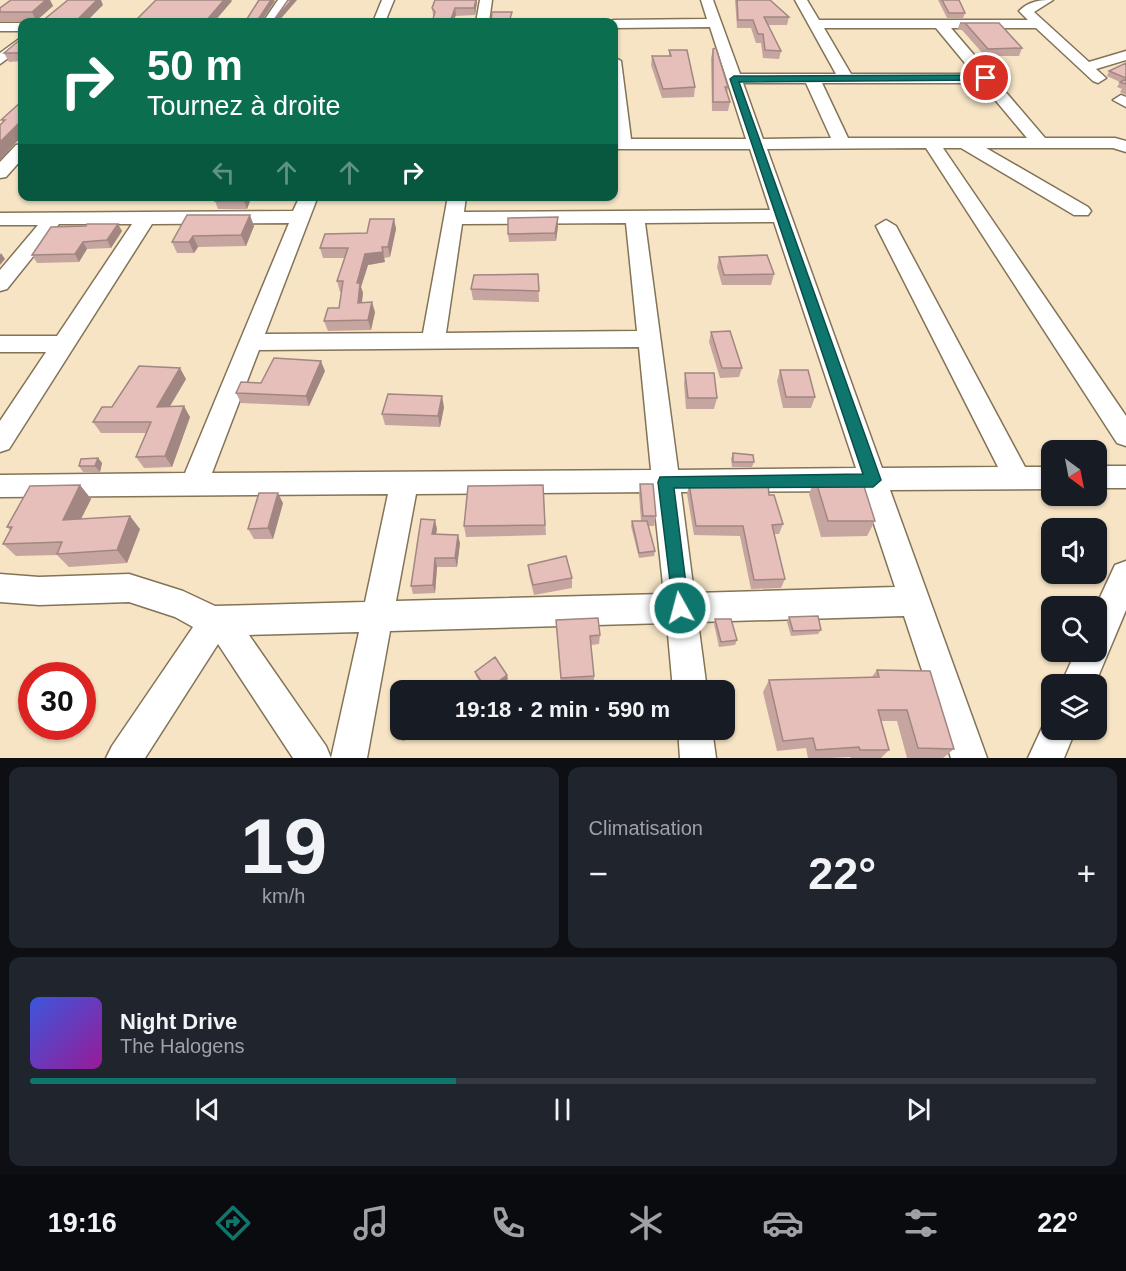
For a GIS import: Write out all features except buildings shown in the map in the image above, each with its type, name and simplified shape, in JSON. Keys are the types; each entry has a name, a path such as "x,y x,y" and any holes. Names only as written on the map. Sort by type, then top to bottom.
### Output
{"street":[{"path":"272,18 284,0"},
{"path":"381,18 388,0"},
{"path":"484,18 486,0"},
{"path":"801,0 846,78"},
{"path":"1047,0 1026,11 1098,78"},
{"path":"618,23 710,11 969,758"},
{"path":"815,24 1040,24"},
{"path":"940,24 1040,143"},
{"path":"0,27 18,27"},
{"path":"0,60 18,44"},
{"path":"1086,67 1126,55"},
{"path":"734,79 986,78"},
{"path":"812,79 842,144"},
{"path":"932,143 1126,436"},
{"path":"963,143 1081,211"},
{"path":"618,144 1115,143 1126,147"},
{"path":"0,146 18,147"},
{"path":"0,173 18,152"},
{"path":"433,341 456,201"},
{"path":"0,219 146,218 305,207 194,484"},
{"path":"453,218 782,216"},
{"path":"635,217 689,680"},
{"path":"0,442 146,218"},
{"path":"0,284 53,219"},
{"path":"886,226 1017,478"},
{"path":"251,342 649,339"},
{"path":"0,344 64,344"},
{"path":"1107,477 1126,477"},
{"path":"0,486 1041,478"},
{"path":"349,758 404,483"},
{"path":"1107,617 1126,575"},
{"path":"0,588 39,591 129,588 183,605 226,629 314,758"},
{"path":"211,621 915,601"},
{"path":"124,758 203,641 211,621"},
{"path":"696,740 698,758"},
{"path":"1046,758 1054,740"}],"route":[{"path":"680,608 666,482 873,480 734,79 986,78"}]}
